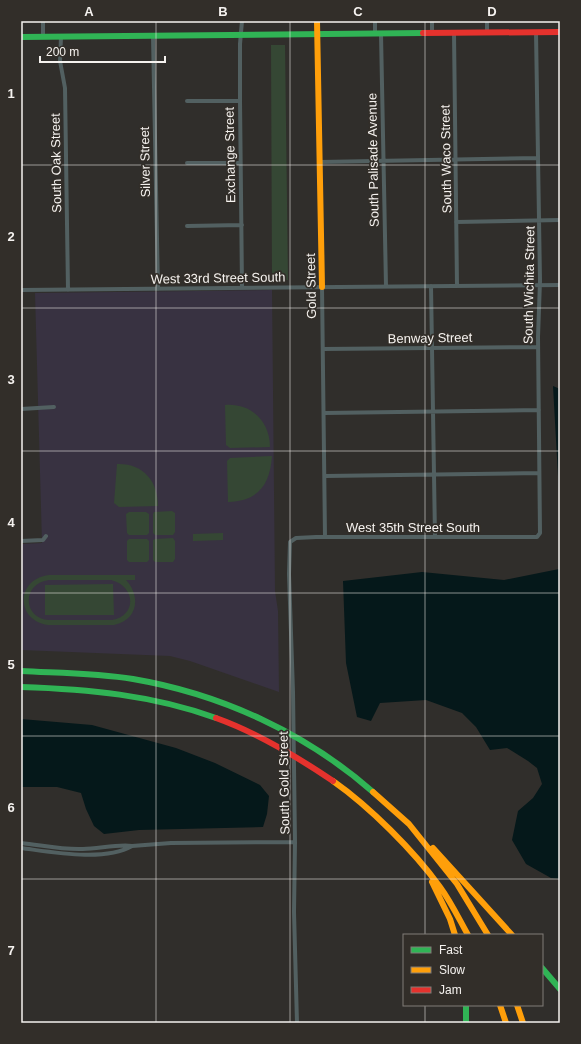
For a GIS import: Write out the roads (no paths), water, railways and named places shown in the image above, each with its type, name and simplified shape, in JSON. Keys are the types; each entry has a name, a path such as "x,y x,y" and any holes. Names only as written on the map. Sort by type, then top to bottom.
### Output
{"main road":[{"name":"Gold Street","path":"317,21 322,287"},
{"path":"21,37 560,32"},
{"path":"21,671 57,672 133,679 176,688 227,704 273,725 311,746 352,774 409,824 457,884 487,934"},
{"path":"21,687 60,688 109,692 159,701 217,717 273,743 311,765 357,799 379,818 402,841 441,888 467,934"},
{"path":"417,834 440,854 511,934"},
{"path":"422,865 433,883 450,919 455,934"},
{"path":"543,969 560,989"},
{"path":"466,1006 466,1023"},
{"path":"500,1006 506,1023"},
{"path":"517,1006 523,1023"}],"street":[{"path":"43,21 43,37"},
{"name":"Exchange Street","path":"242,21 240,44 242,288"},
{"name":"South Palisade Avenue","path":"375,21 378,34 386,286"},
{"path":"432,21 432,33"},
{"path":"487,21 487,32"},
{"name":"South Wichita Street","path":"536,32 540,285 538,347 540,533 537,536"},
{"name":"South Waco Street","path":"454,33 457,286"},
{"name":"Silver Street","path":"153,36 158,289"},
{"name":"South Oak Street","path":"61,37 60,61 65,88 68,290"},
{"path":"187,101 240,101"},
{"path":"320,162 538,158"},
{"path":"187,164 240,163"},
{"path":"456,222 560,220"},
{"path":"187,226 242,225"},
{"name":"West 33rd Street South","path":"21,290 560,285"},
{"path":"431,286 435,536"},
{"name":"Gold Street","path":"322,287 325,537"},
{"name":"Benway Street","path":"323,349 538,347"},
{"path":"21,409 54,407"},
{"path":"324,412 539,410"},
{"path":"325,476 539,473"},
{"path":"21,541 43,540 46,536"},
{"name":"West 35th Street South","path":"290,542 296,538 325,537 537,536"},
{"name":"South Gold Street","path":"290,542 289,574 293,692 295,842 294,912 297,1023"},
{"path":"21,843 81,850 123,845 132,846 171,843 295,842"},
{"path":"21,848 81,855 117,852 132,846"}]}
